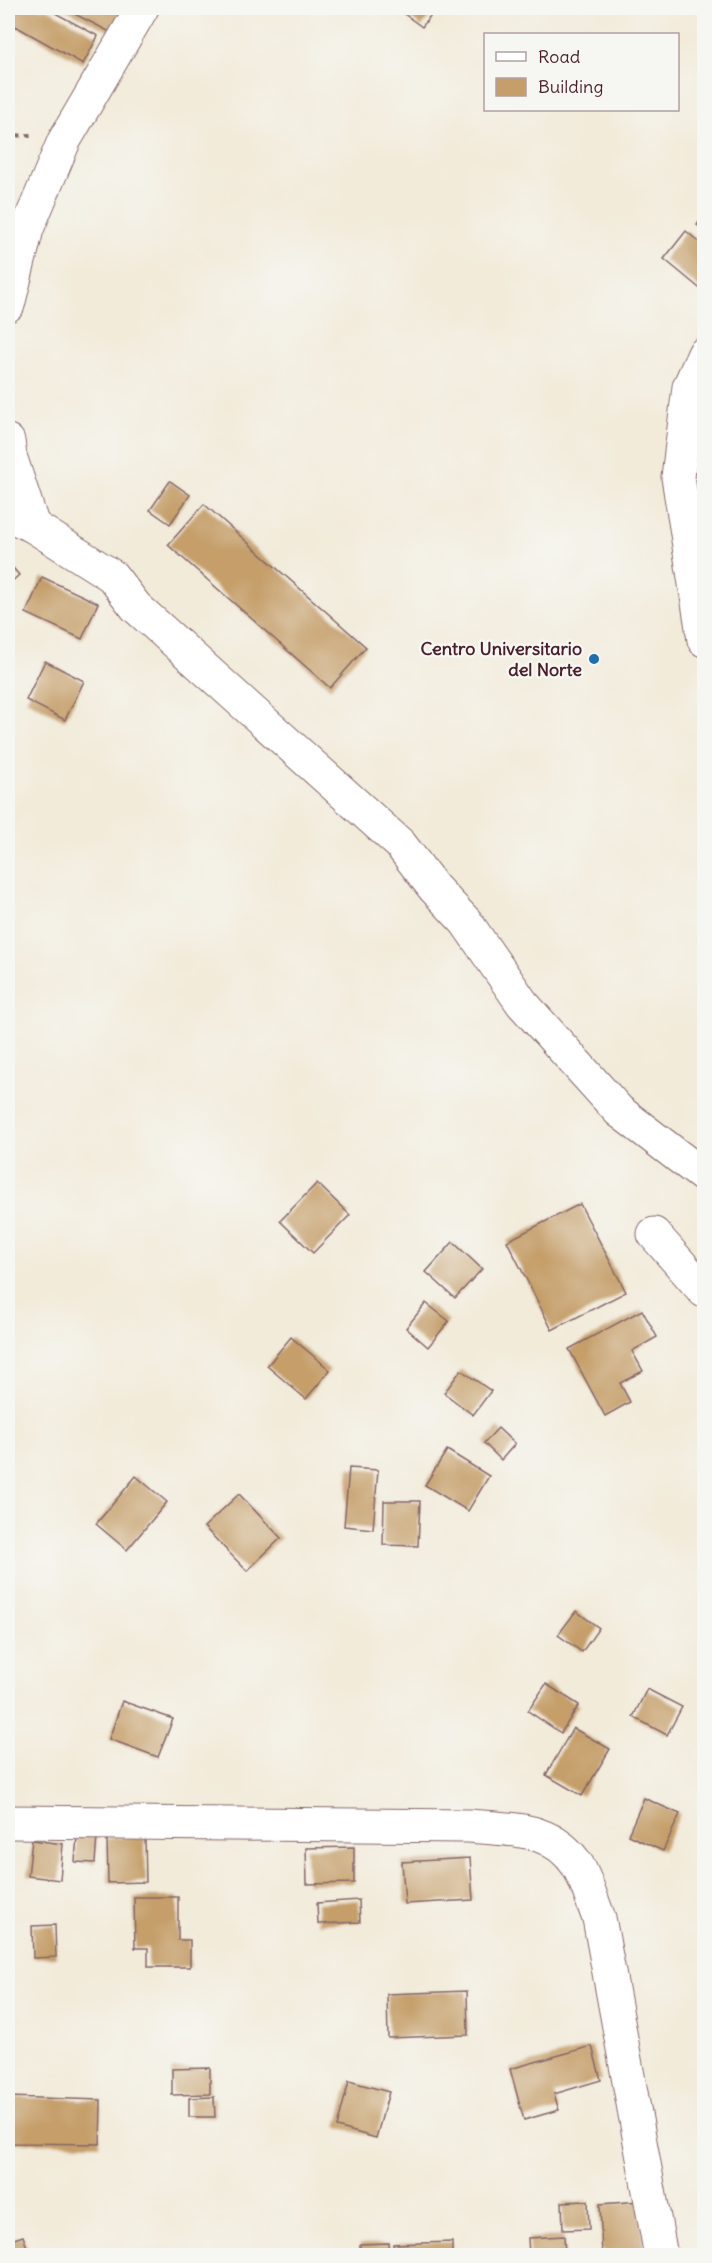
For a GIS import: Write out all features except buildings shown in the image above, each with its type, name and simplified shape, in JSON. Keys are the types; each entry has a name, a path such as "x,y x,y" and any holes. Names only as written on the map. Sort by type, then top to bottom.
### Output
{"street":[{"path":"8,305 27,230 64,141 142,8"},
{"path":"705,354 689,387 678,477 705,640"},
{"path":"8,441 20,520 112,576 136,607 400,844 434,888 466,922 522,1003 580,1069 619,1111 705,1176"},
{"path":"654,1234 705,1291"},
{"path":"8,1822 470,1826 535,1832 561,1846 578,1867 599,1918 661,2256"}],"place":[{"name":"Centro Universitario del Norte","path":"594,659"}]}
